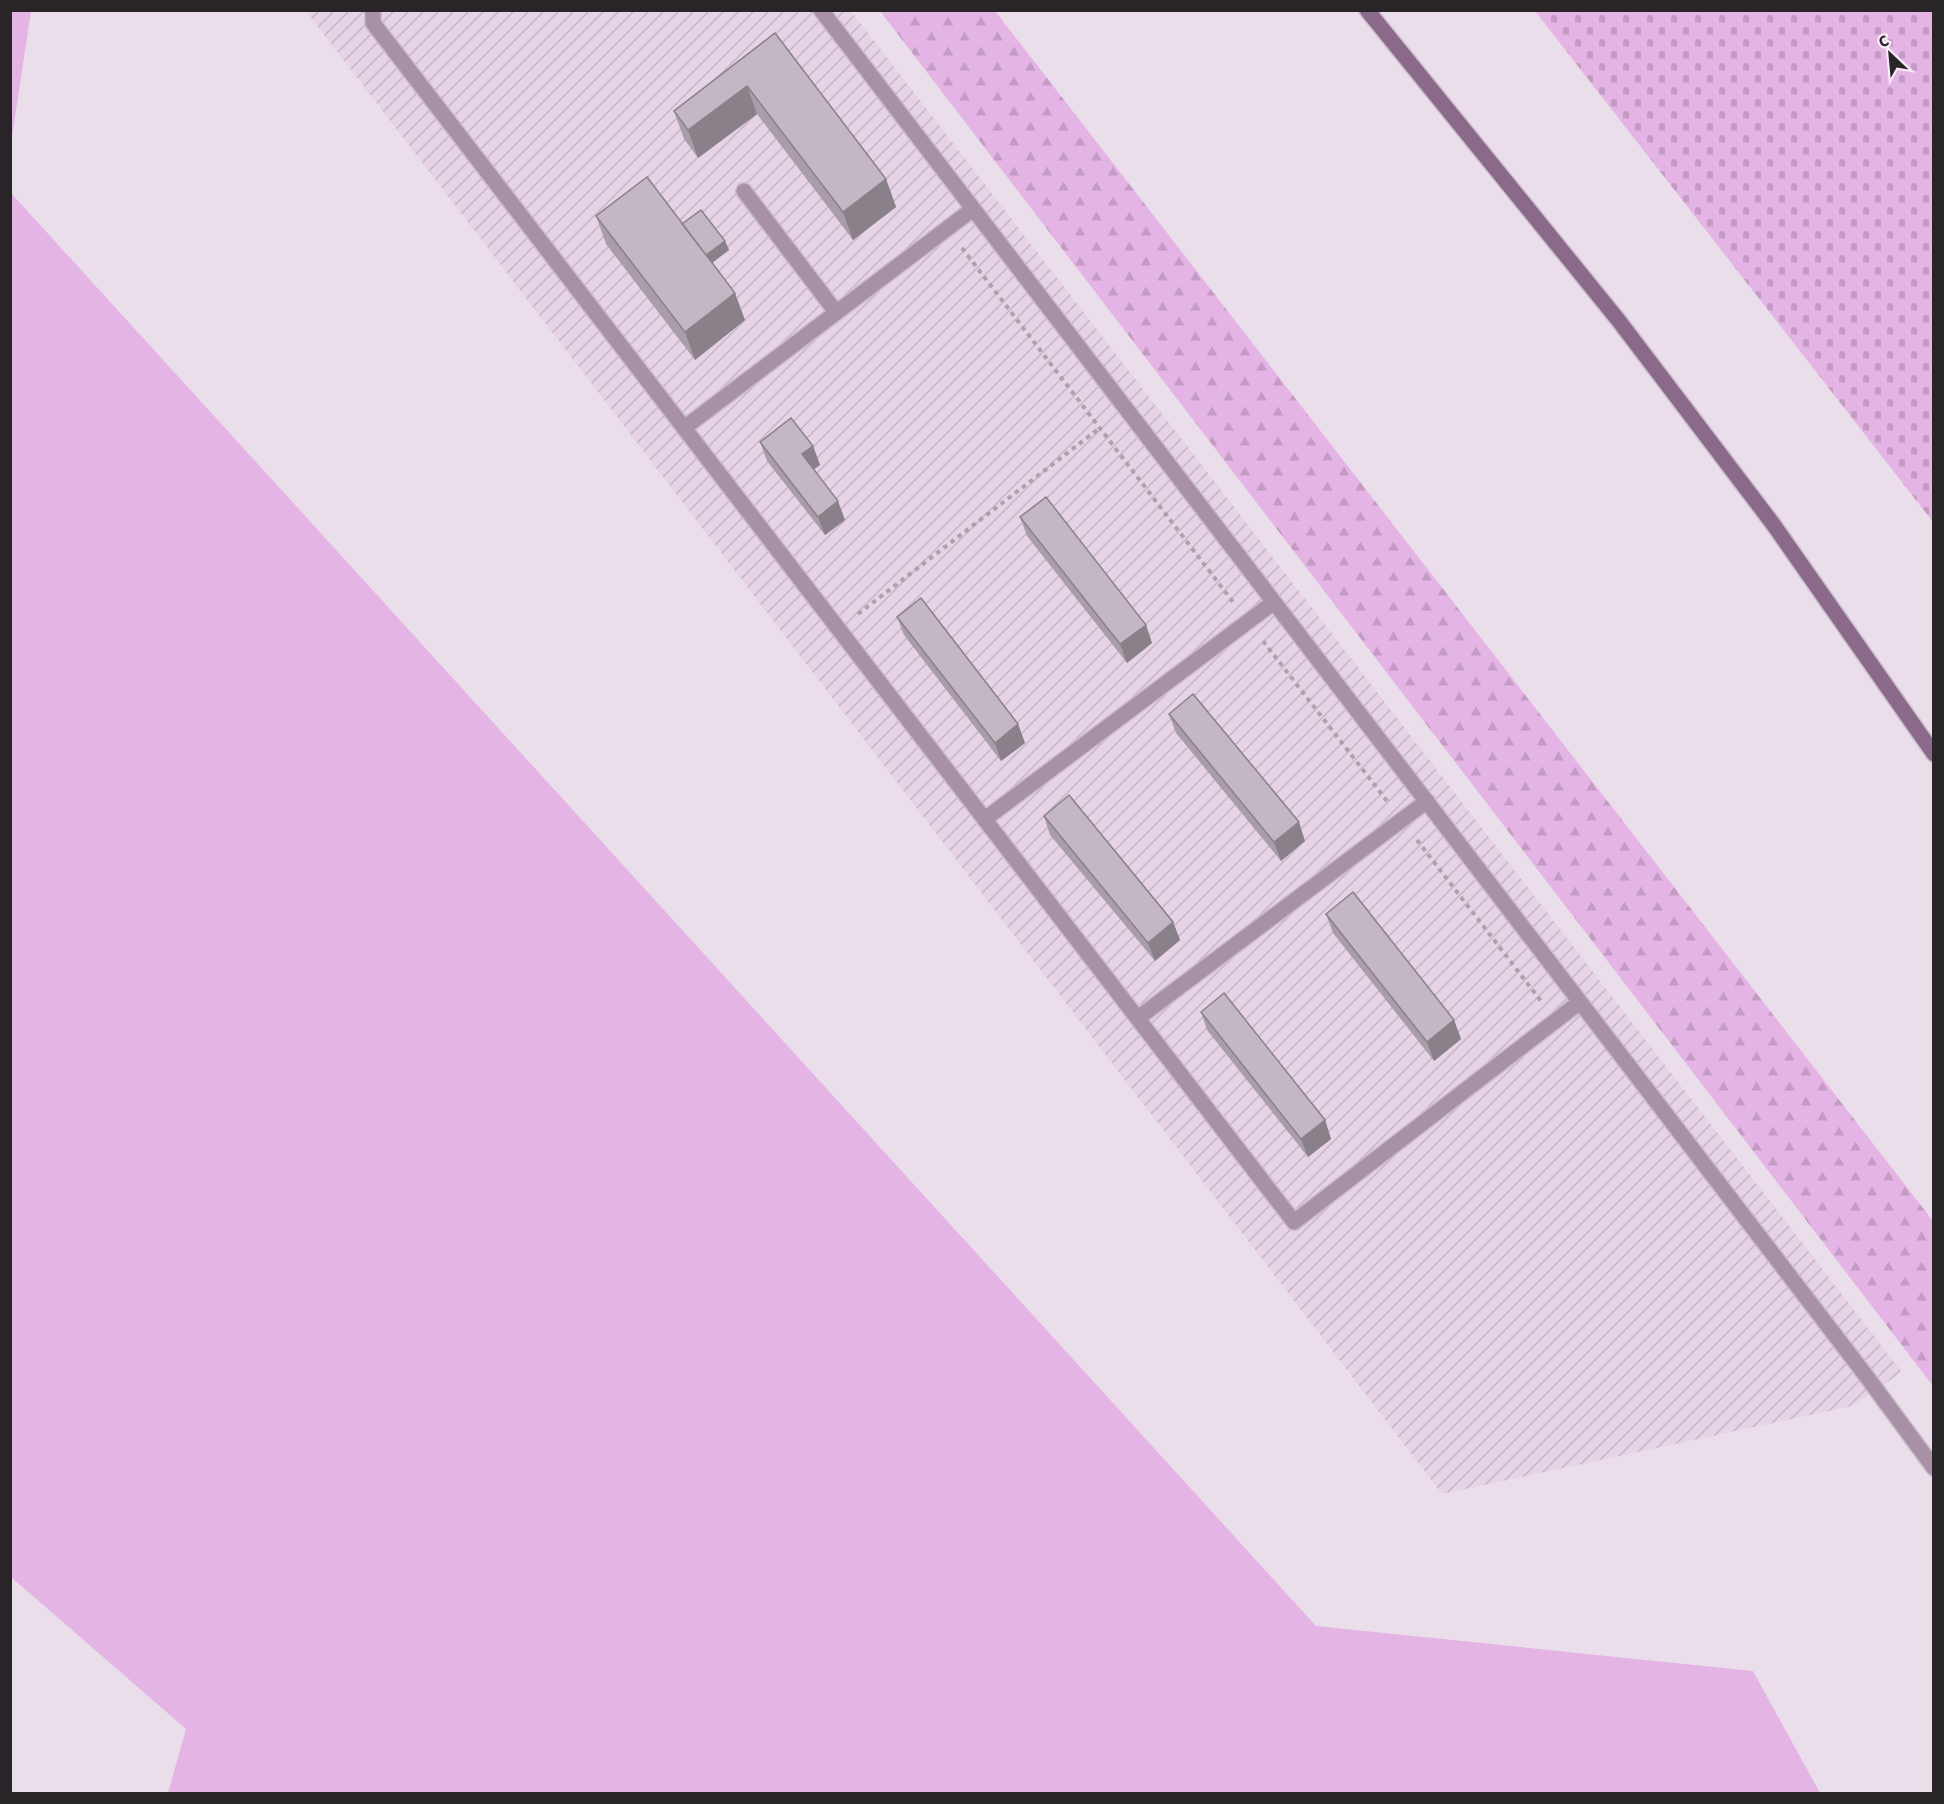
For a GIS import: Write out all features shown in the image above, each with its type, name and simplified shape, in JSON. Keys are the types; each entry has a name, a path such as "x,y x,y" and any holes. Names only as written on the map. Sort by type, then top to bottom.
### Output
{"main road":[{"path":"1368,10 1640,348 1773,524 1934,754"}],"lane":[{"path":"373,10 373,23 1294,1222 1580,1002"},
{"path":"821,10 1867,1377 1934,1468"},
{"path":"744,191 836,312"},
{"path":"684,428 973,209"},
{"path":"985,819 1274,602"},
{"path":"1138,1018 1426,801"}],"path":[{"path":"839,629 1101,427"}],"shaded area":[{"path":"306,11 851,11 1902,1372 1852,1406 1442,1494"}],"green space":[{"path":"10,11 31,11 11,143"},
{"path":"880,11 995,11 1933,1221 1933,1386"},
{"path":"1535,11 1933,11 1933,522"},
{"path":"11,193 1316,1626 1753,1671 1820,1793 168,1793 186,1729 11,1577"}],"building":[{"path":"775,33 886,179 843,212 747,86 688,130 674,111"},
{"path":"647,177 735,293 685,332 596,216"},
{"path":"701,210 725,241 706,255 682,224"},
{"path":"791,418 813,446 802,454 838,501 818,517 760,442"},
{"path":"1046,497 1146,625 1120,644 1020,517"},
{"path":"921,598 1018,724 995,743 897,617"},
{"path":"1193,694 1299,822 1274,842 1169,714"},
{"path":"1069,795 1173,922 1148,943 1044,816"},
{"path":"1353,892 1454,1020 1427,1042 1326,914"},
{"path":"1224,993 1325,1120 1301,1139 1201,1012"}]}
